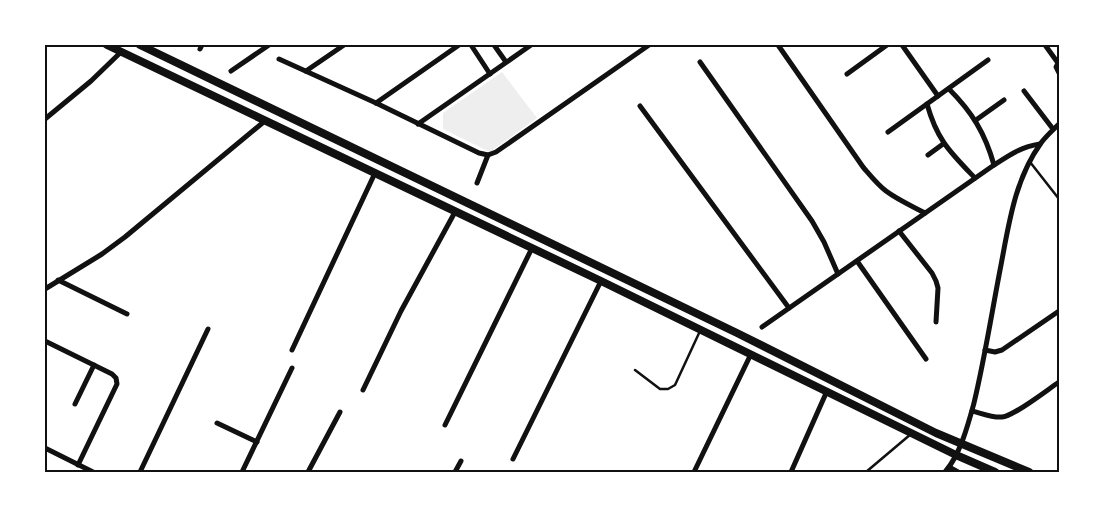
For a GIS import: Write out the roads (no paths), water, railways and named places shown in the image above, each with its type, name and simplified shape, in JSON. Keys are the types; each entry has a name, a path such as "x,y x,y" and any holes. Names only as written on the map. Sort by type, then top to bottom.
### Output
{"main road":[{"path":"107,45 601,281 956,455 995,472"},
{"path":"140,45 640,285 936,433 1029,472"}],"street":[{"path":"231,72 268,45"},
{"path":"306,71 344,45"},
{"path":"376,102 459,45"},
{"path":"472,45 490,74"},
{"path":"494,45 506,62"},
{"path":"418,124 531,45"},
{"path":"279,59 376,102 479,153 488,155 496,152 649,45"},
{"path":"778,45 874,180 899,200 925,214"},
{"path":"847,74 887,45"},
{"path":"902,45 938,96"},
{"path":"1045,45 1059,63 1056,67 1059,73"},
{"path":"45,119 91,81 121,52"},
{"path":"888,132 988,60"},
{"path":"700,62 812,221 824,242 838,274"},
{"path":"948,88 976,120 990,149 994,164"},
{"path":"1024,91 1054,130"},
{"path":"976,120 1004,100"},
{"path":"927,104 936,131 943,144 975,178"},
{"path":"640,106 789,308"},
{"path":"45,289 102,254 125,237 266,120"},
{"path":"944,472 956,455 972,411 1010,219 1018,189 1040,144 1059,124"},
{"path":"928,155 943,144"},
{"path":"762,327 994,164 1026,146 1040,144"},
{"path":"477,183 488,155"},
{"path":"292,350 375,173"},
{"path":"363,390 401,311 455,212"},
{"path":"900,231 936,281 938,288 936,322"},
{"path":"444,425 532,248"},
{"path":"857,261 926,359"},
{"path":"58,280 127,314"},
{"path":"513,459 601,281"},
{"path":"985,350 995,352 1002,350 1059,311"},
{"path":"140,472 208,329"},
{"path":"45,341 112,374 116,378 117,384 78,465"},
{"path":"694,472 751,354"},
{"path":"74,404 94,365"},
{"path":"242,472 292,368"},
{"path":"972,411 1004,417 1013,414 1059,382"},
{"path":"791,472 827,391"},
{"path":"308,472 340,412"},
{"path":"217,423 257,442"},
{"path":"45,448 94,472"},
{"path":"455,472 460,461"},
{"path":"949,467 958,472"}],"lane":[{"path":"1030,162 1059,199"},
{"path":"635,370 660,390 668,390 675,385 700,329"},
{"path":"866,472 912,433"}]}
